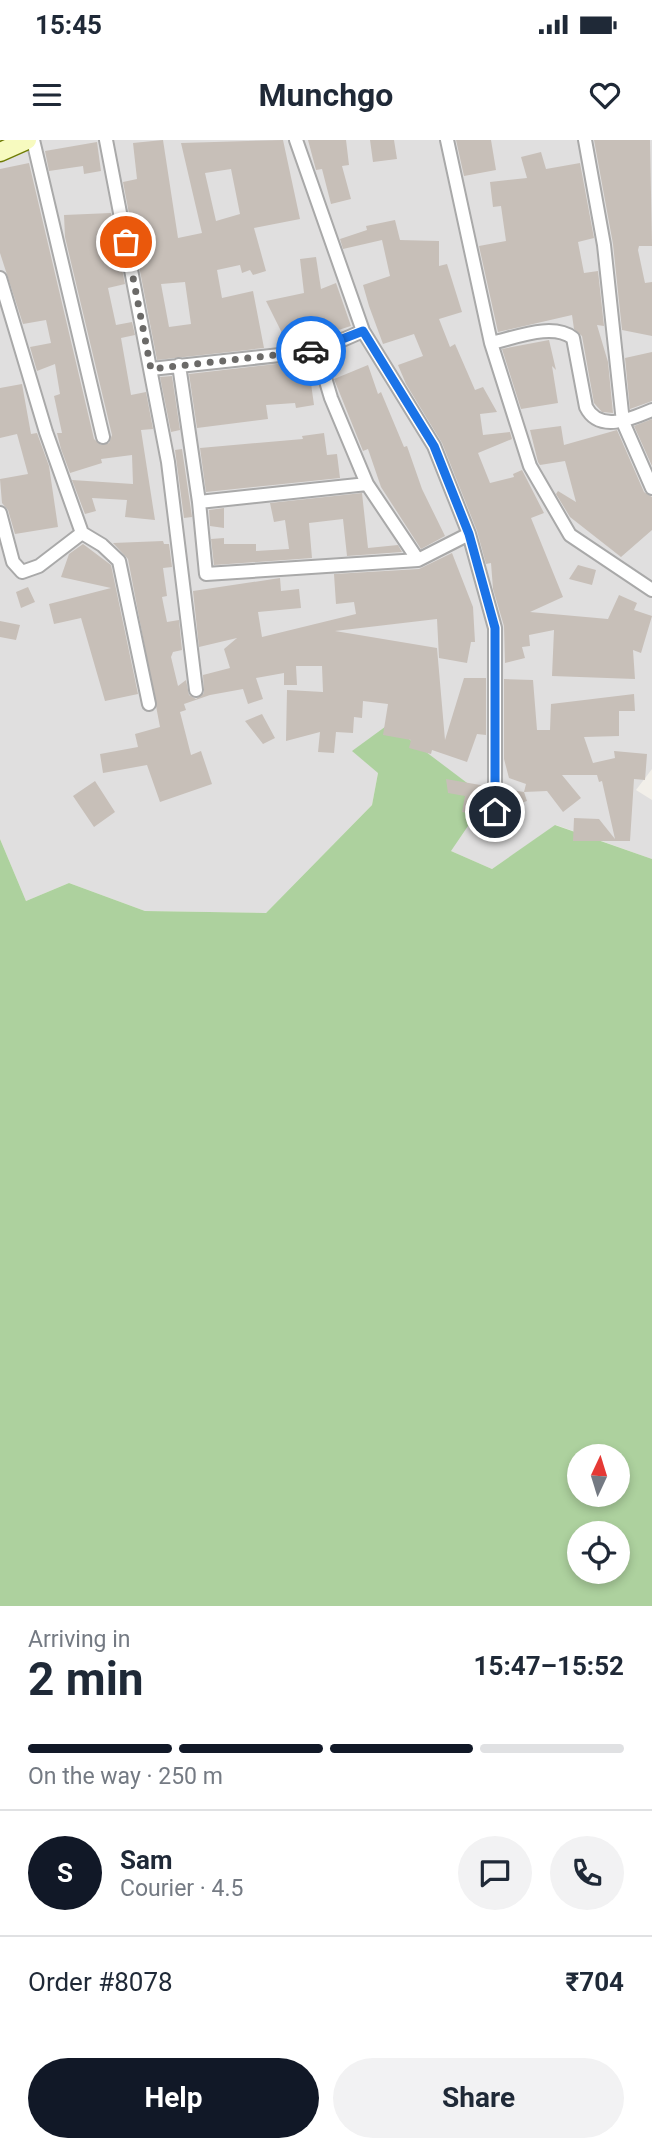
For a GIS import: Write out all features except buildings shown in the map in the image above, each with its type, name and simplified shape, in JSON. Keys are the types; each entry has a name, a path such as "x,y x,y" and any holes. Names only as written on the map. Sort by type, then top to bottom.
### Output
{"main road":[{"path":"0,152 27,140"}],"street":[{"path":"33,140 103,437"},
{"path":"106,140 168,462 196,690"},
{"path":"296,140 363,331 434,446 469,534 495,628 495,812"},
{"path":"447,140 491,343 530,466 570,535 652,590"},
{"path":"585,140 604,246 624,422 652,488"},
{"path":"0,278 46,432 82,533 102,545 119,561 149,705"},
{"path":"491,343 552,330 564,331 573,338 586,407 591,416 600,421 624,422 652,410"},
{"path":"151,369 317,351 363,331"},
{"path":"317,351 331,398 367,484 418,560"},
{"path":"179,365 199,502 206,574 418,560 469,534"},
{"path":"199,502 367,484"},
{"path":"0,513 13,562 22,572 39,566 82,533"}],"shaded area":[{"path":"0,140 652,140 652,769 636,790 652,800 652,859 556,825 492,869 451,851 378,773 372,805 266,913 145,911 69,883 26,901 0,839"}],"green space":[{"path":"389,724 487,798 451,851 492,869 555,825 652,859 652,1606 0,1606 0,839 26,901 69,883 145,911 266,913 372,805 378,773 352,751"}],"way so far":[{"path":"126,242 151,369 311,351"}],"route":[{"path":"311,351 317,351 363,331 434,446 469,534 495,628 495,812"}]}
